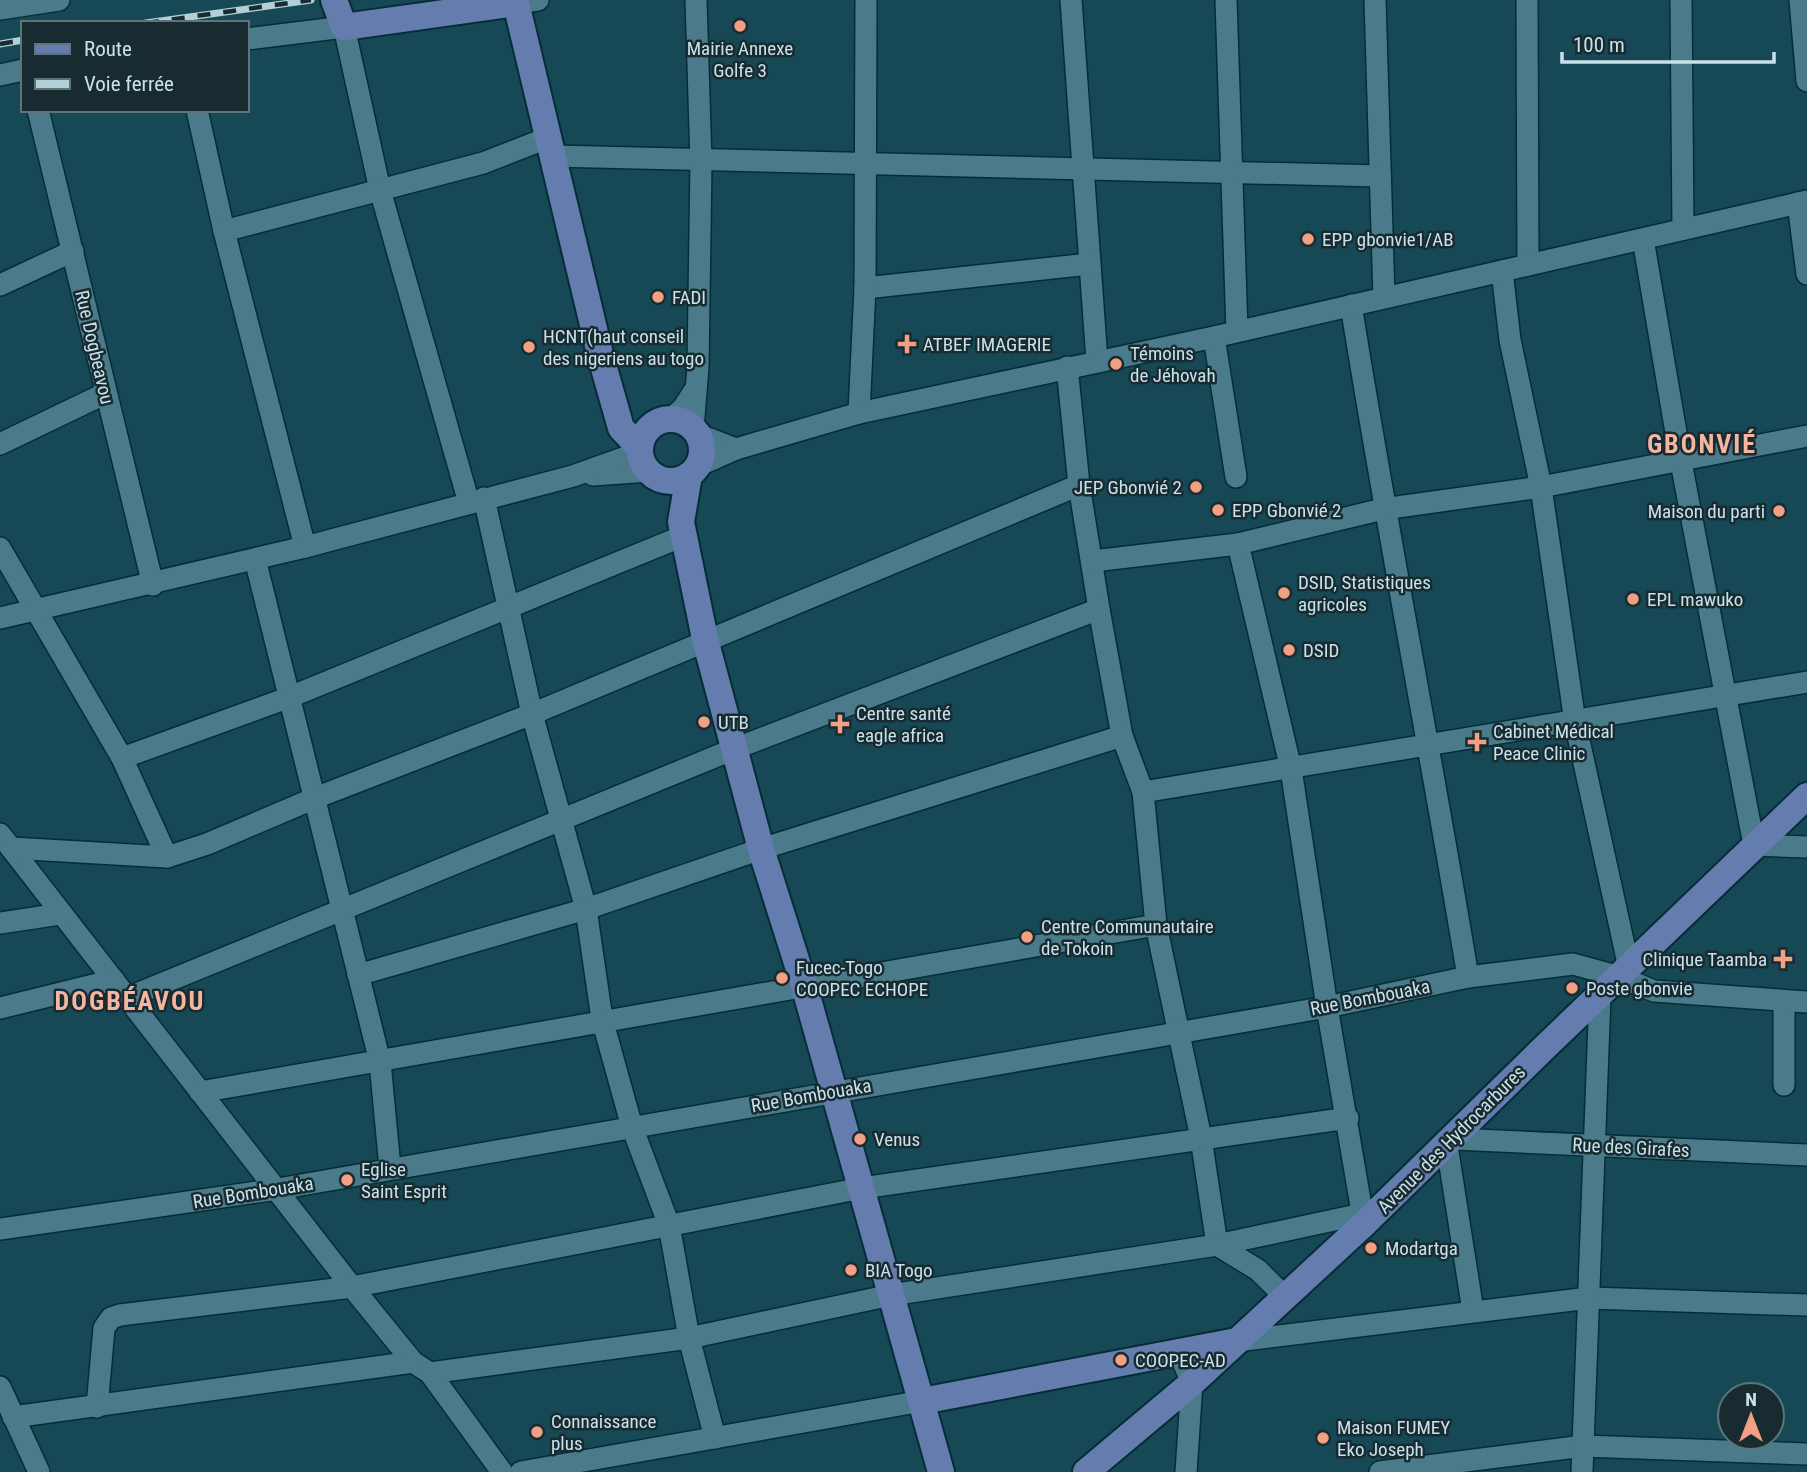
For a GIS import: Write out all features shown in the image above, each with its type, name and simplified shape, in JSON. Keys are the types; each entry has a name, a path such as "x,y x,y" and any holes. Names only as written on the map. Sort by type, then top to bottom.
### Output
{"main road":[{"path":"334,0 344,27 527,2 550,147 621,428 664,465"},
{"path":"613,399 626,413 641,419 681,426 702,447 664,465"},
{"path":"681,426 647,431 664,465 682,529 705,639 761,849 804,985 941,1472"},
{"name":"Avenue des Hydrocarbures","path":"1086,1472 1192,1383 1363,1219 1451,1143 1545,1046 1625,973 1807,796"},
{"path":"922,1401 1178,1350 1237,1341"}],"street":[{"path":"1,7 59,0"},
{"path":"696,0 701,162 696,386 681,426 736,449"},
{"path":"859,413 865,288 866,0"},
{"path":"1070,0 1097,361"},
{"path":"1226,0 1237,331"},
{"path":"1375,0 1384,297"},
{"path":"1527,0 1528,265"},
{"path":"1681,0 1683,229"},
{"path":"1800,0 1807,81"},
{"path":"248,39 344,27 380,190 508,607 532,714 586,909 602,1019 632,1127 669,1224 689,1338 715,1438"},
{"path":"0,75 21,70"},
{"name":"Rue Dogbeavou","path":"38,112 153,585"},
{"path":"197,112 224,231 305,547"},
{"path":"224,231 550,147 701,162 1380,176"},
{"path":"0,618 153,585 573,476 664,465 736,449 859,413 1214,337 1802,202 1807,274"},
{"path":"1643,239 1681,462 1754,845 1807,847"},
{"path":"0,285 73,251"},
{"path":"865,288 1089,264"},
{"path":"1502,271 1510,340 1541,487 1575,722 1625,973"},
{"path":"1351,305 1383,509 1429,746 1468,977"},
{"path":"1214,337 1236,477"},
{"path":"1067,368 1079,485 1099,609 1122,736 1143,792 1156,925 1176,1031 1201,1138 1217,1245"},
{"path":"0,444 106,393"},
{"path":"1093,561 1238,544 1383,509 1541,487 1807,436"},
{"path":"6,841 167,857 207,844 315,798 532,714 705,639 1079,485"},
{"path":"122,758 290,697 508,607 682,529"},
{"path":"13,1417 689,1338 891,1295 1217,1245 1363,1219 1291,769 1238,544"},
{"path":"0,548 122,758 167,857"},
{"path":"255,559 380,1062 390,1168"},
{"path":"127,998 734,749 1099,609"},
{"path":"1143,792 1807,682"},
{"path":"358,975 586,909 761,849 1122,736"},
{"path":"6,841 352,1287 421,1368 502,1472"},
{"path":"0,923 60,914"},
{"path":"200,1092 380,1062 602,1019 1156,925"},
{"name":"Rue Bombouaka","path":"0,1229 278,1189 1176,1031 1327,1007 1468,977 1573,964 1625,973 1654,991 1807,1002"},
{"path":"0,1008 114,979"},
{"path":"1582,1472 1600,996"},
{"path":"1784,1002 1784,1085"},
{"path":"97,1407 104,1328 111,1318 120,1315 352,1287 862,1188 1348,1118"},
{"path":"1451,1143 1473,1311"},
{"name":"Rue des Girafes","path":"1451,1143 1807,1155"},
{"path":"1217,1245 1258,1270 1284,1297"},
{"path":"1237,1341 1589,1298 1807,1305"},
{"path":"1178,1350 1192,1383 1186,1472"},
{"path":"0,1387 39,1472"},
{"path":"521,1472 922,1401"},
{"path":"1380,1472 1583,1446 1807,1454"}],"railway":[{"path":"160,21 311,0"},
{"path":"0,44 21,40"}],"place":[{"name":"Mairie Annexe Golfe 3","path":"740,26"},
{"name":"EPP gbonvie1/AB","path":"1308,239"},
{"name":"FADI","path":"658,297"},
{"name":"ATBEF IMAGERIE","path":"907,344"},
{"name":"HCNT(haut conseil des nigeriens au togo","path":"529,347"},
{"name":"Témoins de Jéhovah","path":"1116,364"},
{"name":"JEP Gbonvié 2","path":"1196,487"},
{"name":"EPP Gbonvié 2","path":"1218,510"},
{"name":"Maison du parti","path":"1779,511"},
{"name":"DSID, Statistiques agricoles","path":"1284,593"},
{"name":"EPL mawuko","path":"1633,599"},
{"name":"DSID","path":"1289,650"},
{"name":"UTB","path":"704,722"},
{"name":"Centre santé eagle africa","path":"840,724"},
{"name":"Cabinet Médical Peace Clinic","path":"1477,742"},
{"name":"Centre Communautaire de Tokoin","path":"1027,937"},
{"name":"Clinique Taamba","path":"1783,959"},
{"name":"Fucec-Togo COOPEC ECHOPE","path":"782,978"},
{"name":"Poste gbonvie","path":"1572,988"},
{"name":"Venus","path":"860,1139"},
{"name":"Eglise Saint Esprit","path":"347,1180"},
{"name":"Modartga","path":"1371,1248"},
{"name":"BIA Togo","path":"851,1270"},
{"name":"COOPEC-AD","path":"1121,1360"},
{"name":"Connaissance plus","path":"537,1432"},
{"name":"Maison FUMEY Eko Joseph","path":"1323,1438"}],"district":[{"name":"GBONVIÉ","path":"1702,444"},
{"name":"DOGBÉAVOU","path":"130,1001"}]}
